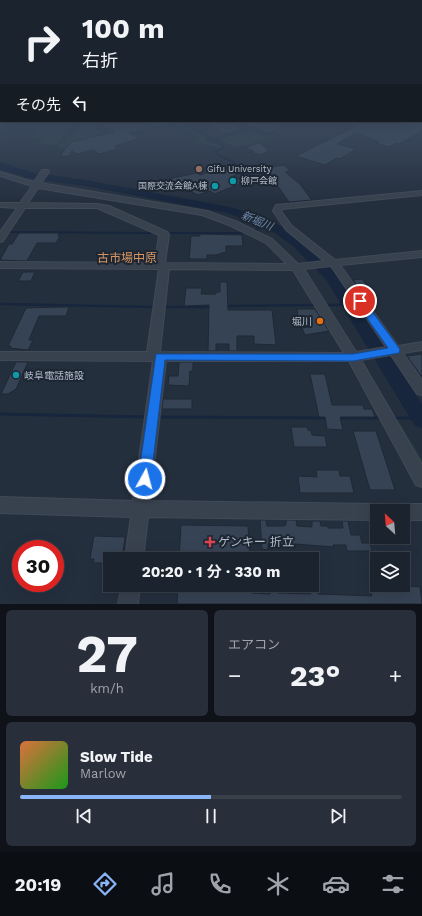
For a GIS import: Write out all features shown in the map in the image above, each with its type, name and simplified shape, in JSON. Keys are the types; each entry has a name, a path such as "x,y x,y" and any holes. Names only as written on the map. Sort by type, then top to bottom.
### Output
{"street":[{"path":"0,239 45,172"},
{"path":"0,174 17,180 37,184 204,213 232,223 269,241 298,267 356,357 422,480"},
{"path":"0,182 17,180"},
{"path":"422,193 279,207 277,211 289,228 332,264 392,351 422,390"},
{"path":"0,205 97,206 106,208 164,234 156,357 141,509 135,552"},
{"path":"0,265 298,267 422,254"},
{"path":"0,356 356,357 422,346"},
{"path":"0,505 141,509 370,512"},
{"path":"410,512 422,512"},
{"path":"128,604 130,592"}],"green space":[{"path":"73,145 77,149 57,148 60,146"},
{"path":"209,145 222,146 220,148"},
{"path":"232,145 243,145 236,147"},
{"path":"361,360 422,460 422,471"}],"building":[{"path":"68,145 117,145 114,146 118,149 99,154 94,150 77,154 72,151 69,156 60,156"},
{"path":"253,145 262,145 269,151 260,155 250,152 254,151 246,148"},
{"path":"318,145 342,145 356,149 340,159 337,158 325,165 296,156"},
{"path":"284,165 290,171 285,172 300,184 312,200 289,202 272,178 266,179 256,169"},
{"path":"224,168 238,174 233,176 244,182 215,194 210,191 198,195 175,184 167,186 163,180 197,173 200,175"},
{"path":"19,233 59,233 58,236 60,236 56,243 37,243 27,261 0,260 9,244 12,244"},
{"path":"200,234 242,235 243,246 226,246 226,252 216,255 207,255 207,259 189,259 191,236 200,236"},
{"path":"23,272 35,272 31,281 18,281"},
{"path":"362,279 377,299 367,300 353,280"},
{"path":"220,282 227,282 228,310 272,310 276,345 254,344 254,336 237,336 237,351 229,351 229,344 216,344 216,351 208,351 209,305 184,306 186,288 202,288 201,294 216,294 216,292 220,292"},
{"path":"69,307 66,316 39,316 29,340 33,340 28,350 10,348 11,346 8,346 26,308"},
{"path":"297,309 315,309 329,331 305,335 302,328 309,327 302,316 298,316"},
{"path":"422,354 422,377 407,356"},
{"name":"岐阜電話施設","path":"16,362 28,362 16,389 8,394 1,394"},
{"path":"179,362 193,362 193,371 190,371 189,386 168,385 169,376 178,376"},
{"path":"310,374 325,374 332,405 363,405 364,409 372,409 375,417 340,417 343,430 327,429 325,417 319,417"},
{"path":"163,399 192,399 192,409 162,409"},
{"path":"291,427 307,427 308,430 311,431 312,435 325,436 327,447 294,447"},
{"path":"353,431 376,431 395,490 370,490"},
{"path":"316,470 339,470 340,476 350,476 354,493 300,493 298,476 317,477"},
{"path":"260,520 266,520 267,526 284,526 286,525 286,520 296,520 297,526 312,527 312,521 320,521 321,526 328,526 328,528 343,528 342,521 348,521 351,535 360,535 362,543 370,543 372,551 347,551 346,545 333,545 334,547 295,544 296,547 268,544 268,550 262,549"},
{"name":"ゲンキー 折立","path":"181,525 248,526 250,552 179,552"},
{"path":"94,536 125,537 123,552 103,552 103,563 93,563 94,559 90,559"},
{"path":"410,586 420,587 422,604 177,604 178,592 252,592 270,594 270,592 277,592 311,594 310,592 317,592 318,594 372,596 371,592 410,592"}],"waterway":[{"path":"223,145 224,146 215,153 242,167 250,174"},
{"name":"新堀川","path":"0,165 5,168 34,176 86,183 230,210 256,219 279,230 299,244 333,279 422,420"},
{"path":"250,174 254,180"},
{"name":"新堀川","path":"18,179 34,176"},
{"path":"0,177 13,179"},
{"path":"166,233 251,233 266,224"},
{"path":"0,232 157,233"},
{"path":"0,304 155,307"},
{"path":"224,306 317,305"},
{"path":"324,305 349,305"},
{"path":"162,307 211,307"},
{"path":"0,414 147,417"},
{"path":"156,417 327,418"},
{"path":"338,418 381,418"},
{"path":"392,418 420,418"}],"place":[{"name":"Gifu University","path":"199,169"},
{"name":"柳戸会館","path":"233,181"},
{"name":"国際交流会館A棟","path":"215,186"},
{"name":"堀川","path":"320,321"},
{"name":"岐阜電話施設","path":"16,375"},
{"name":"ゲンキー 折立","path":"210,542"}],"district":[{"name":"古市場中原","path":"127,258"}],"route":[{"path":"145,479 160,357 359,357 395,350 360,301"}]}
